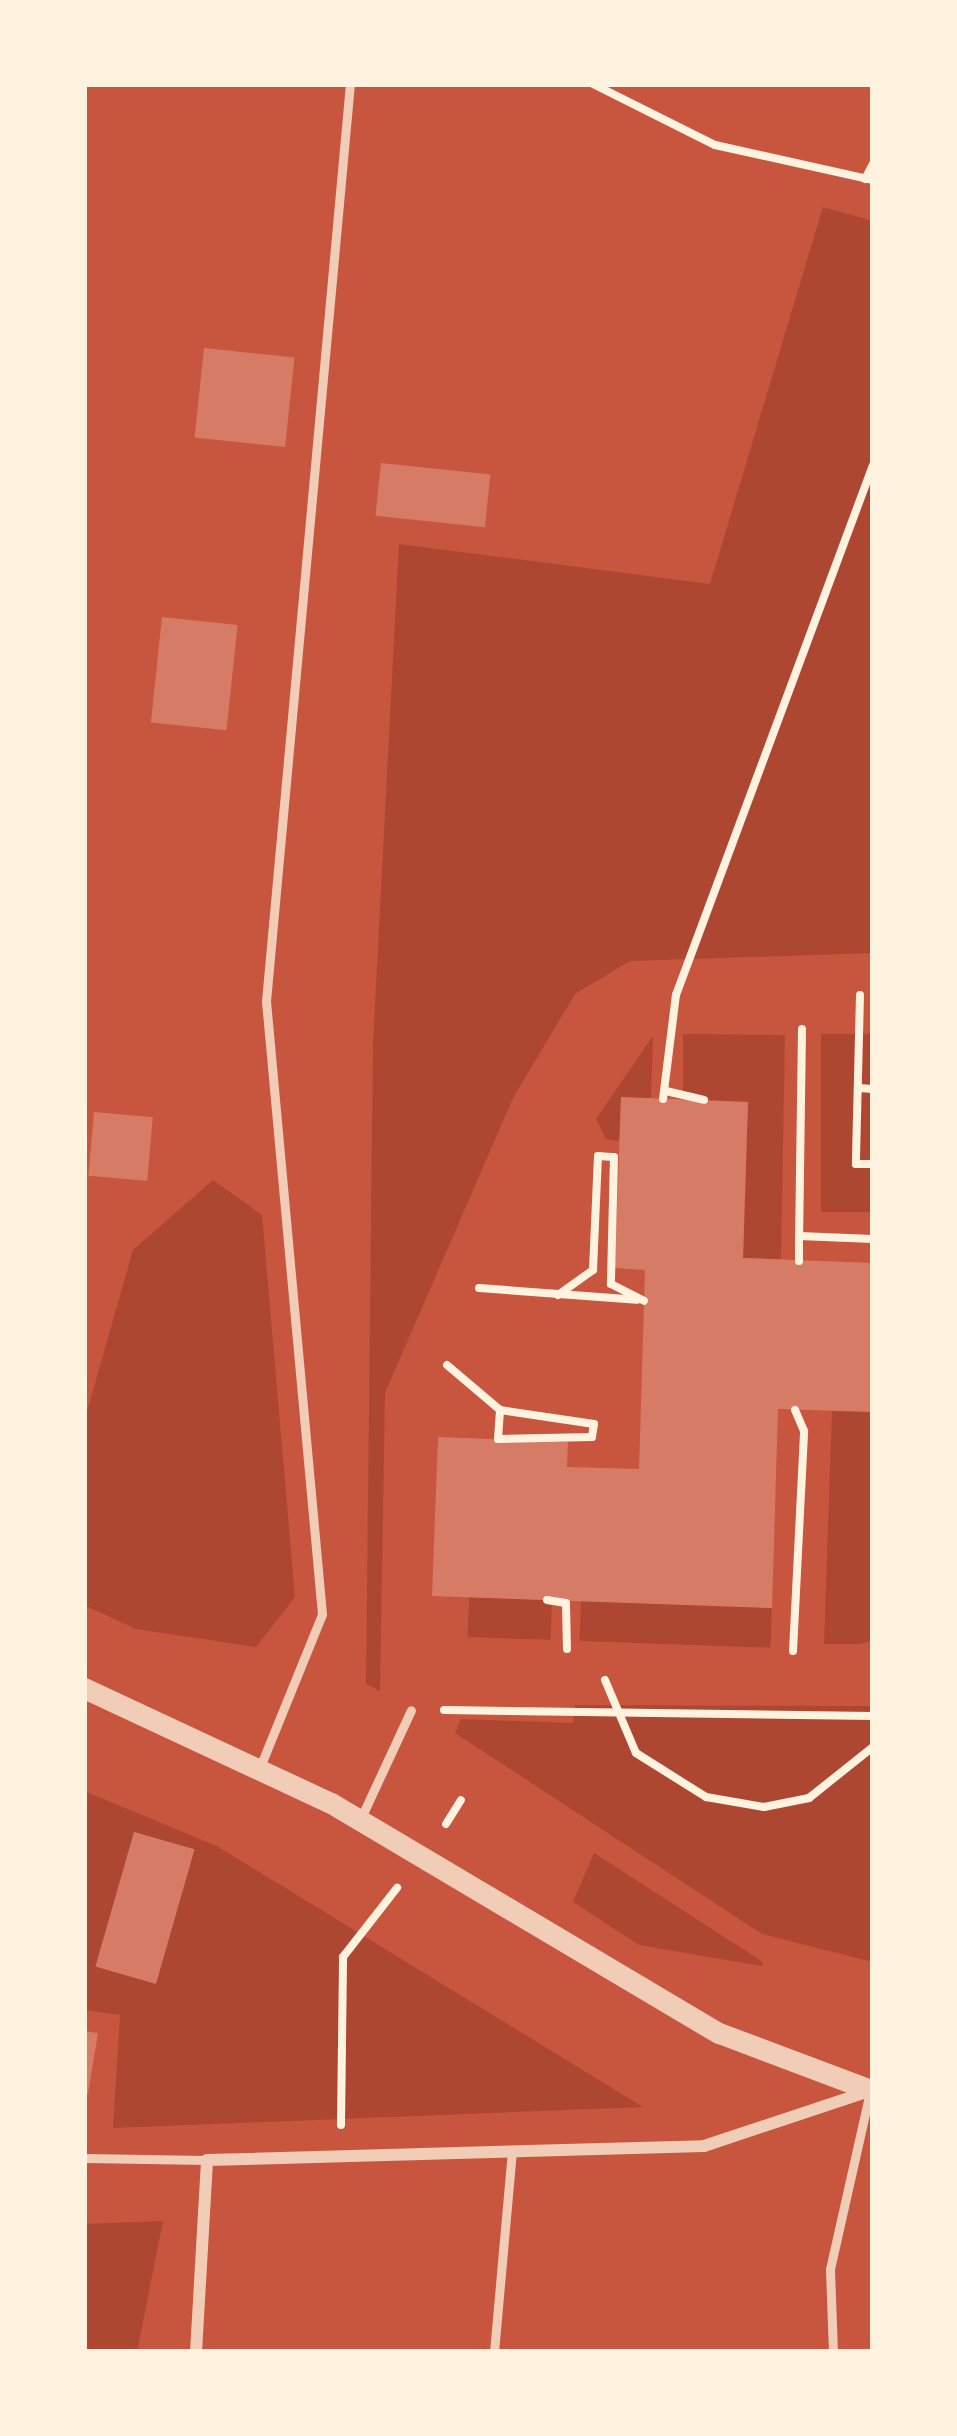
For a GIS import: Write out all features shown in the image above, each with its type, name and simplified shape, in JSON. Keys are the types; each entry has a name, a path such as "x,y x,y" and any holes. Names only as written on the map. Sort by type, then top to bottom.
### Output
{"street":[{"path":"84,1688 260,1767 360,1820 718,2033 872,2091"},
{"path":"196,2352 207,2160 704,2146 872,2091"}],"lane":[{"path":"260,1767 322,1614 266,1001 350,84"},
{"path":"360,1820 411,1710"},
{"path":"833,2352 830,2270 872,2091"},
{"path":"494,2352 512,2152"},
{"path":"84,2158 207,2160"}],"path":[{"path":"592,84 715,145 869,180 873,164"},
{"path":"704,1100 665,1095 676,995 873,465"},
{"path":"860,995 856,1163 873,1164"},
{"path":"799,1261 802,1029"},
{"path":"859,1088 873,1089"},
{"path":"479,1288 558,1295 644,1300 611,1284 614,1156 598,1156 593,1270 558,1295"},
{"path":"799,1236 873,1239"},
{"path":"448,1365 500,1410 594,1424 592,1437 498,1439 500,1410"},
{"path":"794,1652 804,1431 795,1410"},
{"path":"547,1600 566,1604 566,1649"},
{"path":"605,1680 617,1714 668,1779 764,1807 809,1798 873,1747"},
{"path":"434,1708 873,1716"},
{"path":"341,2156 343,1958 461,1800"}],"shaded area":[{"path":"823,207 873,221 873,953 630,961 575,994 513,1098 385,1393 380,1691 366,1684 373,1043 399,544 710,584"},
{"path":"683,1034 785,1035 781,1259 743,1258 748,1102 683,1099"},
{"path":"821,1034 873,1034 873,1212 821,1212"},
{"path":"653,1036 651,1098 621,1098 619,1141 606,1139 596,1119"},
{"path":"213,1180 262,1215 295,1597 256,1647 136,1629 84,1605 84,1422 133,1250"},
{"path":"832,1411 873,1412 873,1641 858,1644 824,1644"},
{"path":"469,1597 552,1600 551,1640 468,1637"},
{"path":"581,1601 772,1608 770,1648 580,1641"},
{"path":"575,1705 873,1706 873,1962 762,1934 455,1733 461,1719 573,1723"},
{"path":"84,1791 217,1846 643,2107 113,2128 120,2015 84,2010"},
{"path":"594,1853 763,1962 762,1966 639,1945 573,1902"},
{"path":"163,2221 137,2352 84,2352 84,2224"}],"building":[{"path":"204,348 295,358 285,447 195,438"},
{"path":"381,463 490,474 485,527 375,516"},
{"path":"162,617 238,625 227,730 151,722"},
{"path":"621,1097 748,1102 743,1258 873,1263 873,1412 778,1409 772,1608 432,1596 438,1437 568,1442 567,1467 639,1469 645,1270 615,1268"},
{"path":"94,1112 153,1117 147,1181 88,1176"},
{"path":"134,1832 195,1849 156,1984 95,1967"},
{"path":"84,2031 98,2033 88,2094 84,2093"}]}
